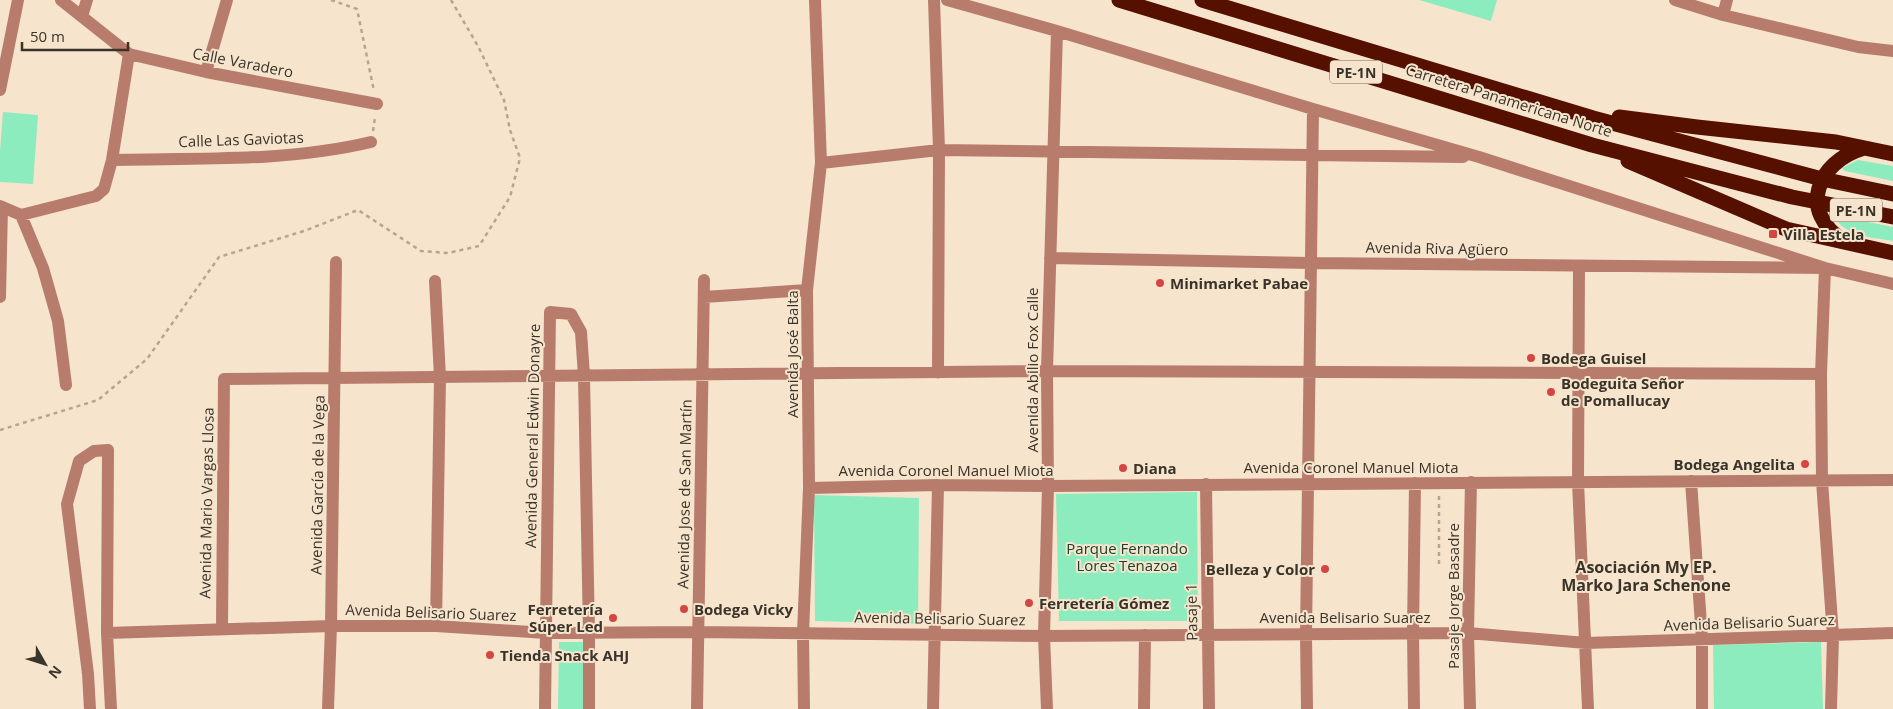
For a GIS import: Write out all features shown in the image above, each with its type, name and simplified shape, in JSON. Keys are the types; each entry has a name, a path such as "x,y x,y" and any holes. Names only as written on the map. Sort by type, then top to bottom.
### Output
{"highway":[{"name":"Carretera Panamericana Norte","path":"1119,0 1592,145 1792,197 1893,217"},
{"name":"Carretera Panamericana Norte","path":"1202,0 1593,118 1822,179 1893,194"},
{"path":"1593,118 1618,116 1697,128 1836,142 1893,154"},
{"path":"1592,145 1786,229 1893,253"},
{"path":"1847,243 1827,227 1821,215 1817,194 1822,179 1839,158 1864,148"}],"street":[{"path":"0,90 18,0"},
{"name":"Calle Varadero","path":"61,0 129,54 206,72 377,104"},
{"path":"82,16 87,0"},
{"path":"206,72 227,0"},
{"name":"Avenida José Balta","path":"804,709 803,633 810,488 807,290 821,163 814,0"},
{"path":"934,0 939,150 938,373"},
{"path":"947,0 1479,157 1825,268 1893,284"},
{"path":"1675,0 1723,15 1858,46 1893,51"},
{"path":"1723,15 1728,0"},
{"name":"Avenida Abilio Fox Calle","path":"1048,709 1044,636 1048,486 1047,372 1057,31"},
{"path":"0,297 1,207 21,215 96,196 104,189 112,160 129,54"},
{"path":"1307,709 1306,634 1311,372 1313,109"},
{"name":"Calle Las Gaviotas","path":"112,160 291,156 340,149 371,142"},
{"path":"821,163 939,150 1479,157"},
{"path":"21,215 43,268 58,321 66,386"},
{"name":"Avenida Riva Agüero","path":"1050,258 1312,263 1825,268"},
{"name":"Avenida García de la Vega","path":"328,709 331,626 336,262"},
{"path":"1579,266 1578,482 1588,709"},
{"path":"1825,268 1822,374 1822,481 1834,636 1831,709"},
{"name":"Avenida Jose de San Martín","path":"697,709 704,280"},
{"path":"435,281 440,377 436,626"},
{"path":"704,297 807,290"},
{"name":"Avenida General Edwin Donayre","path":"545,709 550,312 570,314 581,332 584,376 590,633 589,709"},
{"path":"335,378 1047,372 1822,374"},
{"name":"Avenida Mario Vargas Llosa","path":"222,628 224,379 335,378"},
{"path":"90,709 88,674 67,504 79,461 94,451 108,450 106,632 111,709"},
{"name":"Avenida Coronel Manuel Miota","path":"810,488 938,485 1048,486 1893,480"},
{"path":"1691,481 1702,640 1702,709"},
{"name":"Pasaje Jorge Basadre","path":"1470,482 1468,633 1470,709"},
{"path":"1414,709 1415,483"},
{"name":"Pasaje 1","path":"1206,484 1209,709"},
{"path":"933,709 938,485"},
{"name":"Avenida Belisario Suarez","path":"106,632 331,626 436,626 546,633 698,632 1044,636 1413,632 1468,633 1586,643 1893,633"},
{"path":"1144,709 1145,635"}],"path":[{"path":"331,0 357,9 377,104 371,142"},
{"path":"0,430 98,400 147,359 220,257 304,232 358,210 421,251 448,253 478,246 510,197 520,158 510,130 504,100 478,46 451,0"},
{"path":"1439,493 1439,564"}],"green space":[{"path":"1419,0 1497,0 1491,21"},
{"path":"3,112 38,115 33,184 0,182"},
{"path":"1858,160 1893,166 1893,181 1845,171 1842,168"},
{"path":"1833,215 1893,227 1893,241 1851,232 1844,228"},
{"name":"Parque Fernando Lores Tenazoa","path":"1197,492 1198,621 1059,621 1056,494"},
{"path":"814,495 919,498 918,624 815,621"},
{"path":"559,642 584,642 583,709 558,709"},
{"path":"1821,642 1823,709 1714,709 1713,645"}],"place":[{"name":"Villa Estela","path":"1773,234"},
{"name":"Minimarket Pabae","path":"1160,283"},
{"name":"Bodega Guisel","path":"1531,358"},
{"name":"Bodeguita Señor de Pomallucay","path":"1551,392"},
{"name":"Bodega Angelita","path":"1805,464"},
{"name":"Diana","path":"1123,468"},
{"name":"Belleza y Color","path":"1325,569"},
{"name":"Ferretería Gómez","path":"1029,603"},
{"name":"Bodega Vicky","path":"684,609"},
{"name":"Ferretería Súper Led","path":"613,618"},
{"name":"Tienda Snack AHJ","path":"490,655"}],"district":[{"name":"Asociación My EP. Marko Jara Schenone","path":"1646,576"}]}
